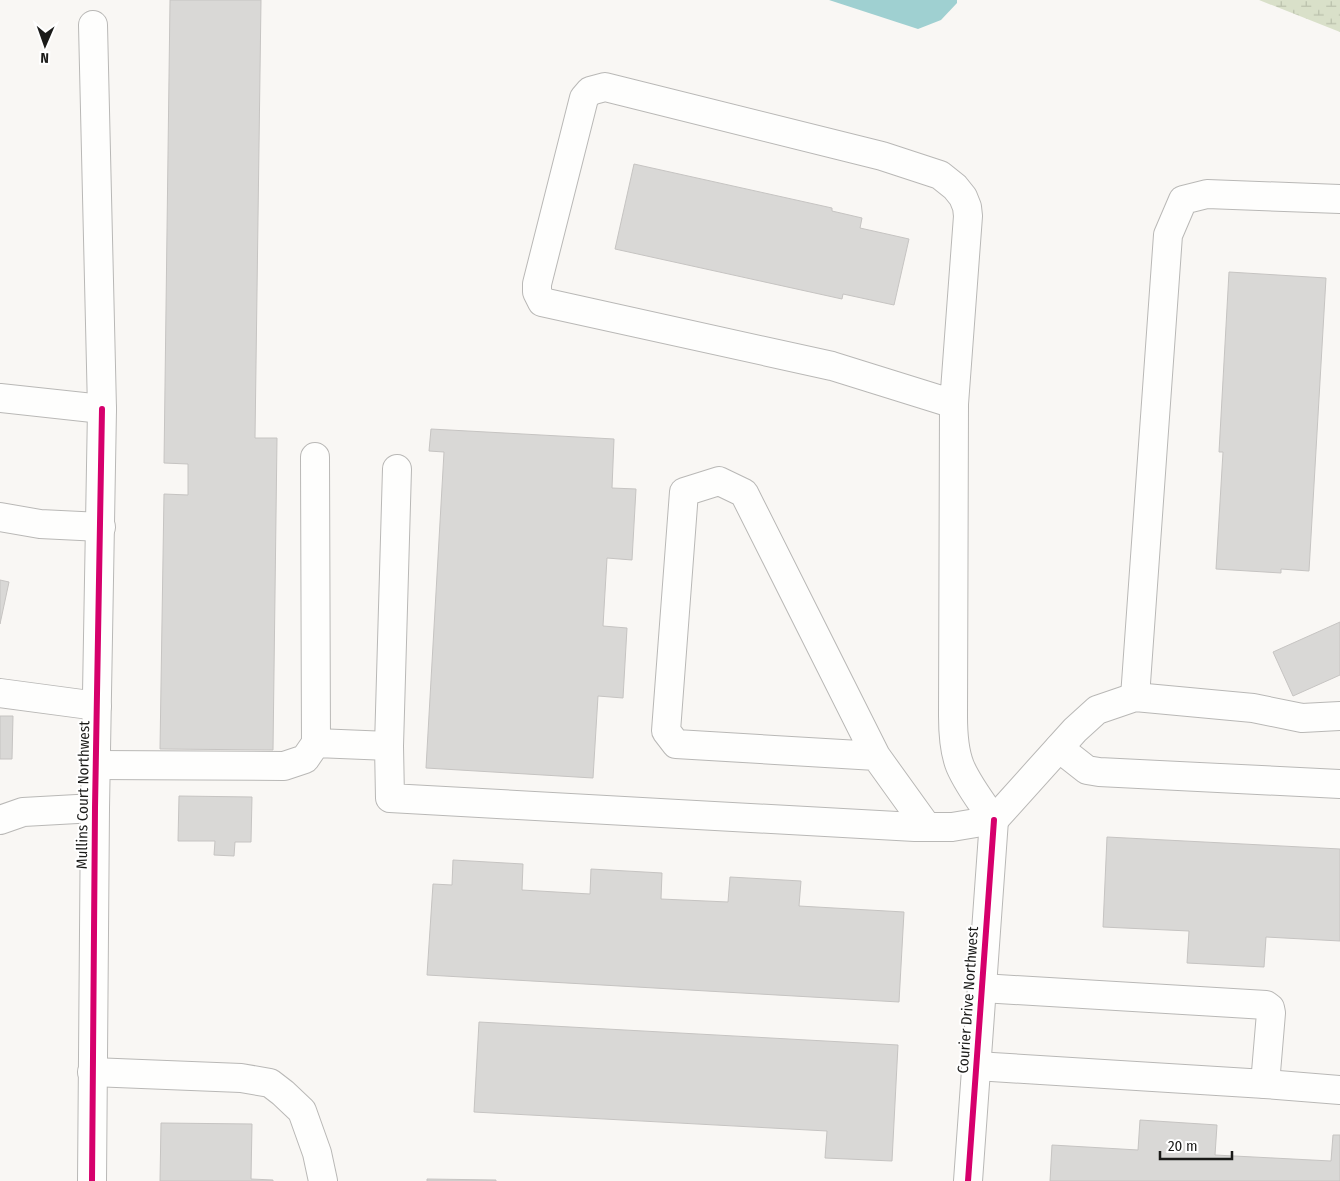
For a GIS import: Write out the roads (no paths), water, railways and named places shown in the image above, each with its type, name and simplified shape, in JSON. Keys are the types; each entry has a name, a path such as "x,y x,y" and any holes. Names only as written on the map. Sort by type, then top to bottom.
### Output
{"street":[{"name":"Mullins Court Northwest","path":"92,1181 94,808 102,410 93,25"},
{"path":"954,404 832,366 542,302 537,292 537,284 584,98 590,91 605,87 882,156 940,174 963,197 968,216 954,404 954,733 959,765 966,779 994,820"},
{"path":"1135,697 1168,235 1183,200 1207,194 1340,199"},
{"path":"0,398 102,410"},
{"path":"95,765 284,766 305,759 316,743 315,457"},
{"path":"397,469 389,746 390,798 927,827 952,826 994,820 1059,748 1097,710 1135,697 1253,708 1302,718 1340,716"},
{"path":"876,756 676,744 666,731 684,492 719,481 744,493 876,756 927,827"},
{"path":"0,517 40,524 101,526"},
{"path":"0,693 97,706"},
{"path":"316,743 389,746"},
{"path":"1059,748 1087,770 1099,772 1340,784"},
{"path":"0,820 23,812 94,808"},
{"name":"Courier Drive Northwest","path":"968,1181 994,820"},
{"path":"982,988 1266,1005 1270,1008 1271,1013 1265,1084"},
{"path":"976,1066 1340,1090"},
{"path":"92,1072 241,1078 270,1083 302,1111 317,1153 323,1181"}],"water":[{"path":"829,0 957,0 957,3 941,20 918,29"}]}
